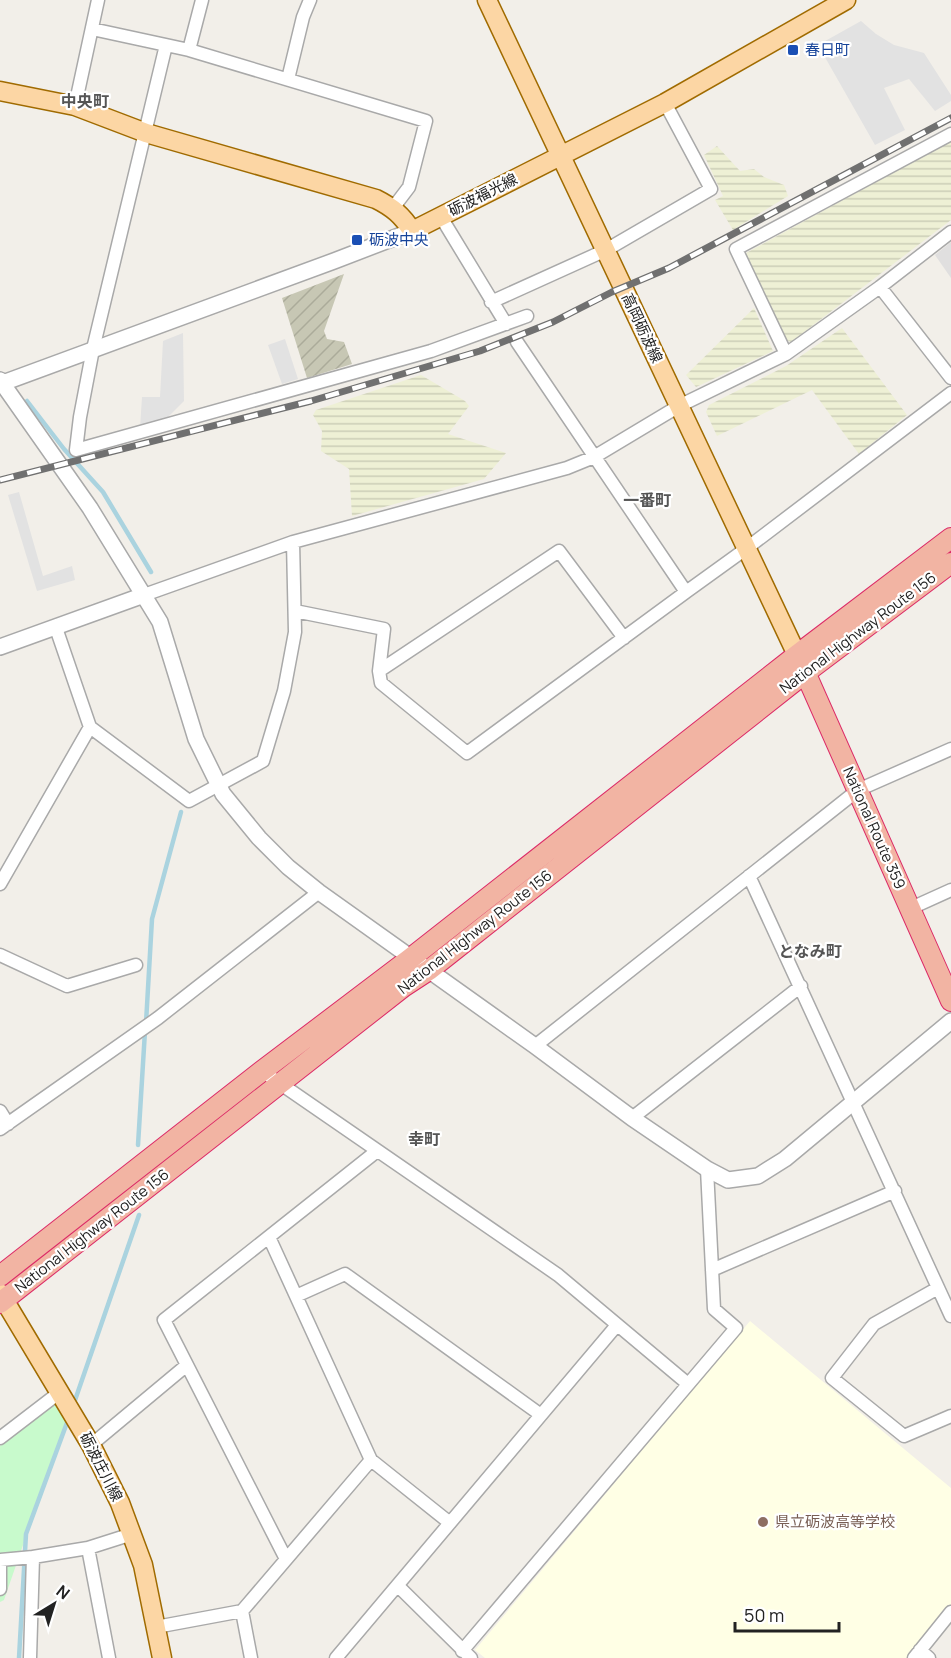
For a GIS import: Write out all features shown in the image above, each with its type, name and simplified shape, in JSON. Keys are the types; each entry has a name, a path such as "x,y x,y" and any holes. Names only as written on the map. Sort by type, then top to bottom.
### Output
{"highway":[{"name":"National Highway Route 156","path":"1,1298 281,1084 403,987 429,970 951,538"},
{"name":"National Highway Route 156","path":"0,1276 262,1071 801,664 951,563"},
{"name":"National Route 359","path":"801,664 951,1002"}],"main road":[{"name":"高岡砺波線","path":"487,0 801,664"},
{"name":"砺波福光線","path":"412,231 664,103 846,0"},
{"path":"0,92 75,106 146,133 376,199 393,208 404,218 412,231"},
{"name":"砺波庄川線","path":"1,1298 91,1445 120,1503 143,1565 162,1658"}],"street":[{"path":"75,106 98,0"},
{"path":"189,50 202,0"},
{"path":"288,79 303,17 310,0"},
{"path":"92,29 189,50 426,121 409,187 393,208"},
{"path":"166,45 93,349 76,450 420,354 527,316"},
{"path":"491,302 606,250 711,189 664,103"},
{"path":"786,354 736,249 951,134"},
{"path":"441,218 506,324"},
{"path":"412,231 1,383 90,508 160,622 196,739 219,787 259,838 288,867 319,892 632,1118 707,1169 728,1180 758,1176 785,1159 951,1021"},
{"path":"0,647 293,542 567,468 594,457 680,406 786,354 880,287 951,232"},
{"path":"880,287 951,378"},
{"path":"517,342 686,592"},
{"path":"295,611 384,629 379,672 381,683 467,753 747,548 951,393"},
{"path":"56,628 90,727 189,801 219,787 263,761 284,691 295,632 293,542"},
{"path":"379,672 560,551 624,638"},
{"path":"0,884 90,727"},
{"path":"535,1046 858,790 951,749"},
{"path":"749,876 951,1316"},
{"path":"909,909 951,890"},
{"path":"0,1111 4,1127 158,1018 319,892"},
{"path":"0,955 67,986 136,965"},
{"path":"632,1118 801,986"},
{"path":"262,1071 558,1275 688,1384"},
{"path":"286,1559 164,1320 378,1150"},
{"path":"398,1586 467,1654 736,1328 714,1309 707,1169"},
{"path":"712,1270 895,1191"},
{"path":"269,1237 371,1460 450,1523"},
{"path":"296,1296 345,1274 541,1414"},
{"path":"938,1288 874,1324 832,1378 904,1436 951,1416"},
{"path":"343,1656 450,1523 617,1325"},
{"path":"91,1445 187,1365"},
{"path":"0,1438 60,1392"},
{"path":"156,1627 242,1611 371,1460"},
{"path":"0,1589 0,1560 88,1548 132,1534"},
{"path":"88,1548 109,1658"},
{"path":"30,1658 33,1557"},
{"path":"242,1611 251,1658"},
{"path":"921,1655 951,1612"}],"shaded area":[{"path":"861,21 894,45 924,53 951,95 951,101 935,111 909,79 884,88 905,130 875,145 818,45"},
{"path":"951,141 951,220 791,342 784,339 746,253"},
{"path":"717,146 740,171 754,169 764,177 784,185 788,196 733,230 715,200 723,196 704,155"},
{"path":"951,242 951,278 935,255"},
{"path":"344,274 324,331 327,339 344,342 352,364 307,378 282,298"},
{"path":"754,308 773,351 696,387 686,375"},
{"path":"842,328 907,415 859,454 812,390 717,436 706,412 709,405 786,366"},
{"path":"183,333 184,401 163,422 140,428 142,397 160,397 163,341"},
{"path":"285,339 298,379 282,384 268,345"},
{"path":"421,375 465,401 469,406 448,434 506,453 484,479 352,516 349,469 321,451 322,431 313,415 316,410"},
{"path":"19,492 43,576 72,566 75,580 37,591 8,495"},
{"path":"750,1321 951,1488 951,1609 910,1658 485,1658 475,1650"}],"green space":[{"path":"55,1404 62,1404 69,1412 4,1600 0,1602 0,1446"}],"waterway":[{"path":"27,401 64,449 103,492 151,572"},
{"path":"146,1023 152,919 181,812"},
{"path":"138,1145 145,1031"},
{"path":"73,1406 139,1215"},
{"path":"19,1658 26,1534 68,1420"}],"railway":[{"path":"0,480 311,401 480,351 553,322 612,292 669,268 951,118"}],"place":[{"name":"春日町","path":"793,50"},
{"name":"砺波中央","path":"357,240"},
{"name":"県立砺波高等学校","path":"763,1522"}],"district":[{"name":"中央町","path":"85,101"},
{"name":"一番町","path":"647,500"},
{"name":"となみ町","path":"810,951"},
{"name":"幸町","path":"424,1139"}]}
